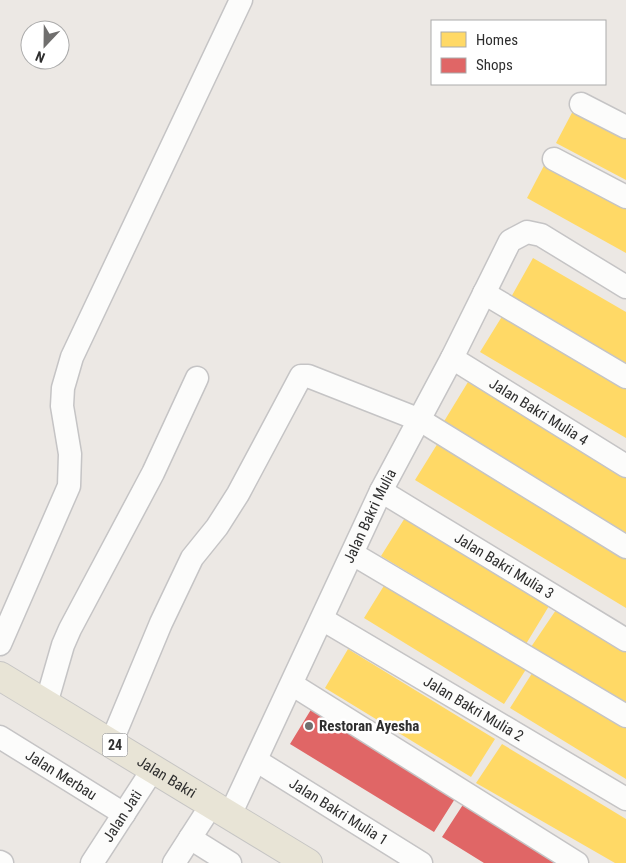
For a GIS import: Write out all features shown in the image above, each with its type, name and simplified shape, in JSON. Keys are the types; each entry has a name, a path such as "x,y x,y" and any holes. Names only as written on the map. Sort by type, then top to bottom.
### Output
{"main road":[{"name":"Jalan Bakri","path":"0,676 308,863"}],"street":[{"path":"0,644 69,486 70,454 62,406 63,388 72,357 241,0"},
{"path":"581,104 626,127"},
{"path":"554,159 626,198"},
{"name":"Jalan Bakri Mulia","path":"174,863 190,838 221,809 257,761 381,491 452,358 510,241 527,232 541,235 626,287"},
{"path":"484,293 626,377"},
{"name":"Jalan Bakri Mulia 4","path":"452,358 626,466"},
{"path":"111,743 192,558 217,527 238,494 299,378 308,376 420,420 626,547"},
{"path":"46,704 63,644 153,473 197,378"},
{"name":"Jalan Bakri Mulia 3","path":"381,491 626,639"},
{"path":"353,554 626,716"},
{"name":"Jalan Bakri Mulia 2","path":"322,619 626,799"},
{"path":"293,685 578,863"},
{"name":"Jalan Merbau","path":"0,737 124,814"},
{"name":"Jalan Bakri Mulia 1","path":"257,761 421,863"},
{"name":"Jalan Jati","path":"92,863 154,769"},
{"path":"190,838 230,863"}],"building: Homes":[{"path":"575,107 626,134 626,180 556,143"},
{"path":"548,158 626,200 626,253 527,198"},
{"path":"533,258 626,312 626,367 510,299"},
{"path":"506,310 626,382 626,438 480,352"},
{"path":"468,382 626,476 626,533 443,423"},
{"path":"441,438 626,552 626,608 415,480"},
{"path":"408,513 552,601 526,644 381,556"},
{"path":"390,576 530,663 504,704 364,618"},
{"path":"558,607 626,651 626,704 531,647"},
{"path":"348,649 495,739 471,777 325,688"},
{"path":"536,667 626,720 626,779 510,708"},
{"path":"502,744 626,819 626,863 615,863 476,783"}],"building: Shops":[{"path":"315,703 458,794 434,832 290,744"},
{"path":"466,800 569,863 484,863 442,837"}],"place":[{"name":"Restoran Ayesha","path":"309,726"}]}
